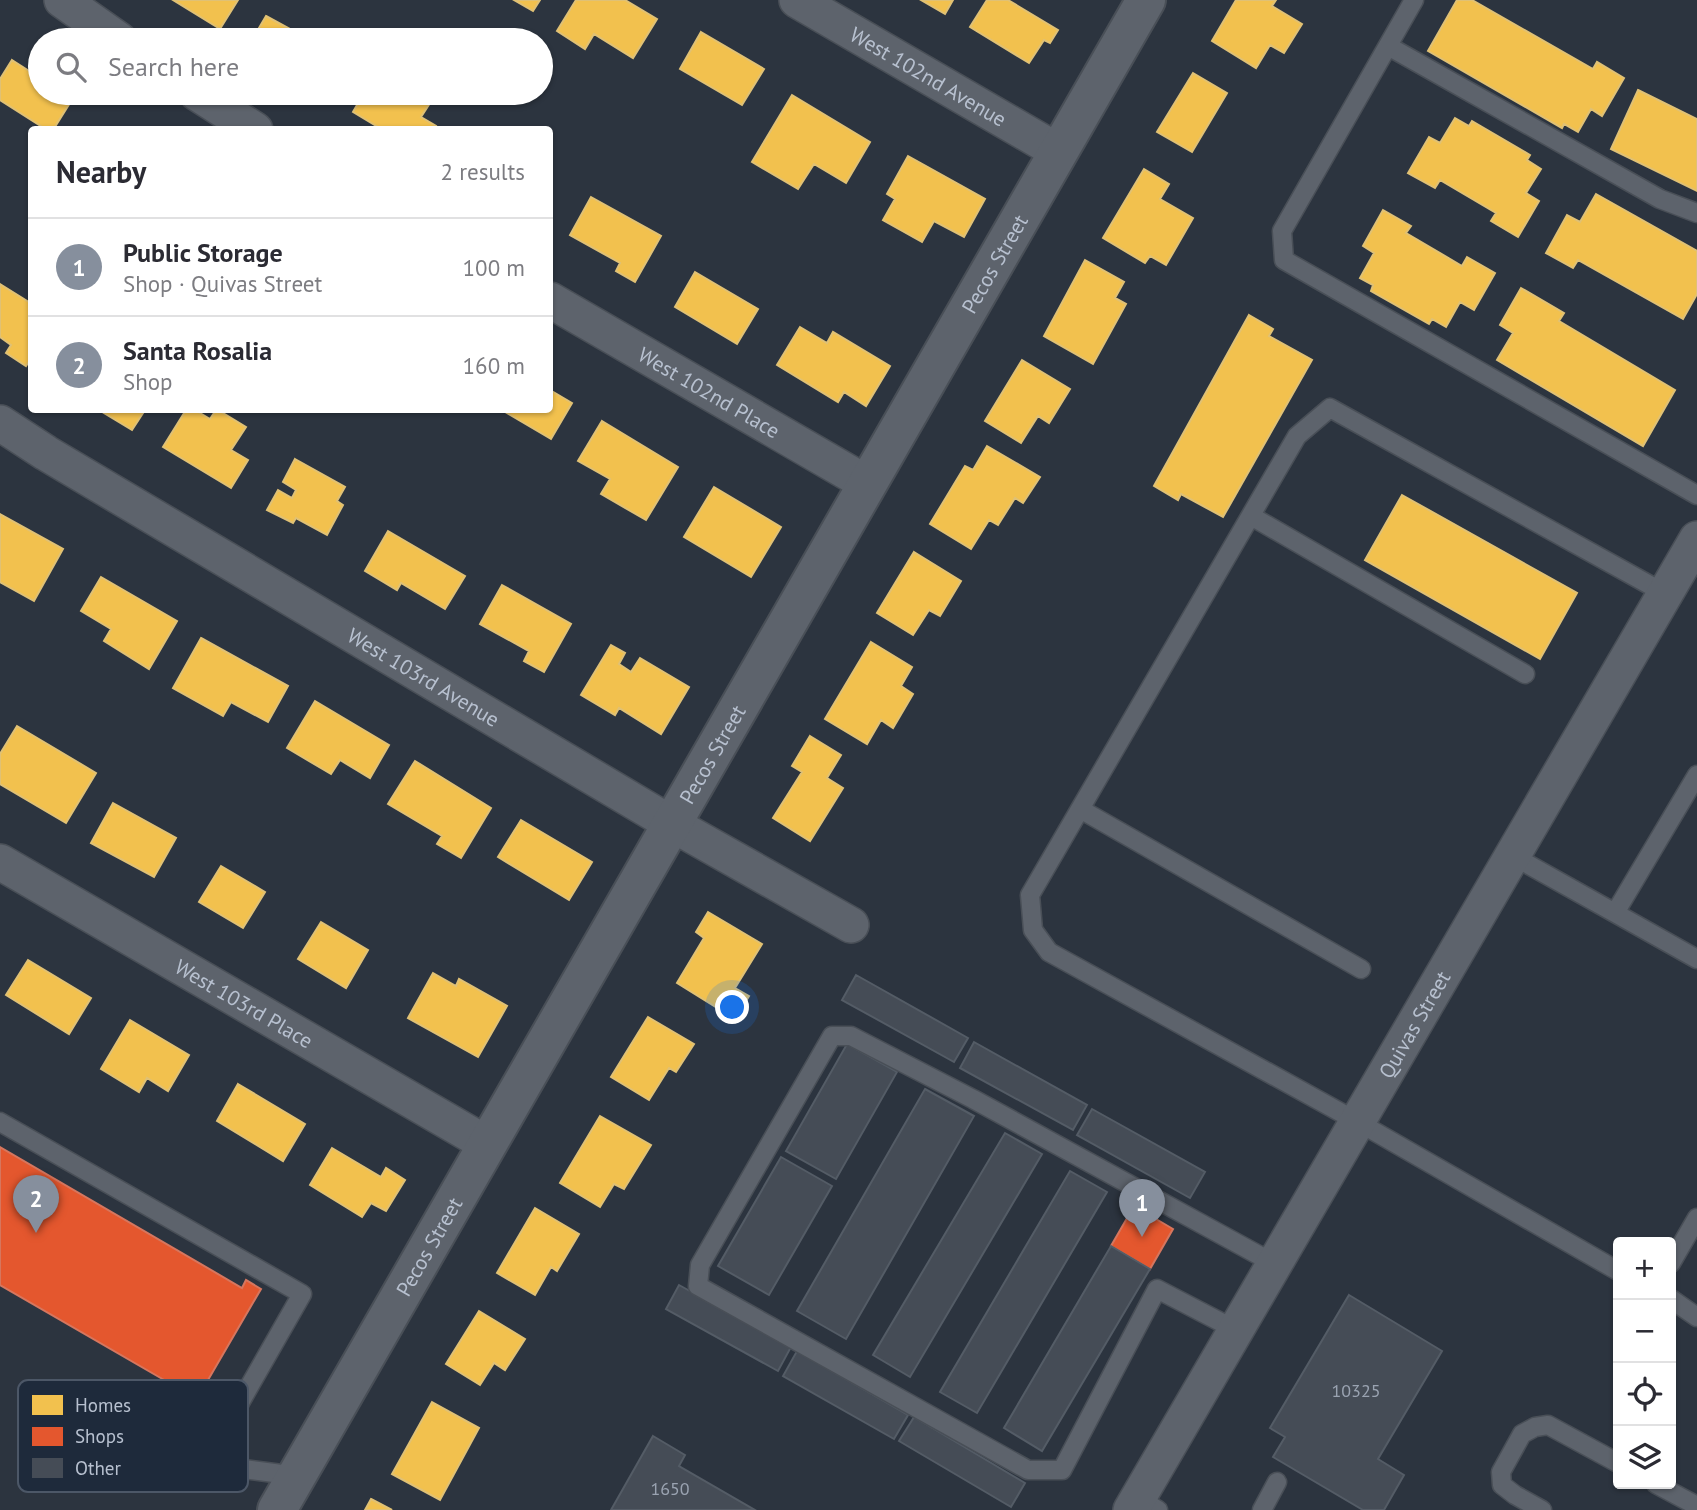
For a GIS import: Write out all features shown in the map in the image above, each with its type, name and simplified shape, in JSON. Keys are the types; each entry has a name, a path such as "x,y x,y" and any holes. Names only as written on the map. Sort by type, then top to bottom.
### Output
{"street":[{"path":"62,0 102,28"},
{"name":"West 102nd Avenue","path":"797,0 1059,152"},
{"name":"Pecos Street","path":"277,1510 1146,0"},
{"path":"215,105 248,126"},
{"name":"West 102nd Place","path":"553,302 868,484"},
{"name":"West 103rd Avenue","path":"0,423 46,453 672,824 851,925"},
{"name":"Quivas Street","path":"1143,1506 1236,1330 1697,539"},
{"name":"West 103rd Place","path":"0,862 487,1144"}],"lane":[{"path":"1415,0 1282,232 1284,261 1697,495"},
{"path":"1388,46 1660,199 1697,213"},
{"path":"1613,1267 1358,1122 1049,952 1032,930 1030,895 1297,436 1330,408 1665,594"},
{"path":"1251,516 1525,674"},
{"path":"1615,913 1697,775"},
{"path":"1080,808 1361,969"},
{"path":"1513,856 1697,959"},
{"path":"1236,1330 1157,1289 1062,1470 1028,1470 698,1286 700,1265 832,1036 851,1036 973,1099 1275,1264"},
{"path":"0,1122 302,1294 248,1389"},
{"path":"1676,1255 1697,1219"},
{"path":"1672,1300 1697,1317"},
{"path":"1542,1510 1502,1485 1502,1472 1522,1434 1535,1427 1548,1425 1613,1460"},
{"path":"248,1470 297,1476"},
{"path":"1262,1510 1277,1482"},
{"path":"1666,1489 1697,1506"}],"building: Homes":[{"path":"173,0 238,0 218,28"},
{"path":"514,0 540,0 533,11"},
{"path":"576,0 625,0 657,19 633,58 594,34 585,49 557,31"},
{"path":"921,0 953,0 945,14"},
{"path":"987,0 1008,0 1058,30 1050,43 1044,40 1029,63 970,27"},
{"path":"1236,0 1276,0 1272,6 1302,24 1284,53 1270,45 1256,68 1212,41"},
{"path":"1457,0 1472,0 1593,69 1597,62 1624,78 1602,116 1591,109 1578,132 1564,124 1562,128 1428,51"},
{"path":"266,16 288,28 259,28"},
{"path":"701,32 764,69 742,105 680,69"},
{"path":"12,60 28,70 28,105 69,105 56,126 41,126 0,100 0,79"},
{"path":"1193,73 1227,93 1192,152 1157,132"},
{"path":"1638,90 1697,119 1697,191 1611,149"},
{"path":"792,95 870,142 846,183 814,164 798,189 752,162"},
{"path":"357,105 429,105 421,117 436,126 376,126 353,112"},
{"path":"1455,118 1469,126 1472,121 1530,155 1527,160 1541,169 1526,193 1539,201 1518,237 1491,221 1496,213 1440,180 1435,188 1408,173 1429,137 1440,143"},
{"path":"908,156 985,199 964,237 934,221 922,242 883,220 895,199 887,194"},
{"path":"1144,169 1169,184 1160,199 1193,218 1166,265 1150,256 1145,263 1103,238"},
{"path":"1596,194 1697,251 1697,294 1683,319 1578,260 1573,268 1546,253 1567,215 1580,222"},
{"path":"591,197 661,236 635,282 616,271 620,263 570,235"},
{"path":"1383,210 1411,226 1406,233 1462,266 1467,257 1495,273 1474,310 1460,302 1446,327 1432,319 1429,324 1371,291 1373,285 1360,278 1374,253 1363,246"},
{"path":"1085,260 1124,282 1115,298 1126,304 1093,364 1044,336"},
{"path":"695,272 758,309 737,344 675,307"},
{"path":"0,284 28,302 26,366 6,353 11,345 0,337"},
{"path":"1521,288 1564,313 1559,321 1675,390 1643,446 1497,360 1513,333 1500,325"},
{"path":"1249,315 1273,329 1269,336 1312,360 1223,517 1181,494 1178,500 1154,486"},
{"path":"800,327 827,343 833,332 890,366 866,406 844,392 838,402 777,365"},
{"path":"1022,360 1070,389 1049,423 1038,416 1021,443 985,421"},
{"path":"553,392 572,403 551,439 507,413 553,413"},
{"path":"104,413 143,413 132,430"},
{"path":"184,413 200,413 210,419 214,413 223,413 246,427 231,450 248,460 231,488 163,447"},
{"path":"602,421 678,467 646,520 601,494 610,479 578,461"},
{"path":"987,446 1040,477 1023,503 1015,498 998,525 989,520 971,549 930,524 965,466 973,470"},
{"path":"295,459 345,487 337,501 343,505 327,535 296,518 293,523 267,510 278,490 292,498 296,490 283,482"},
{"path":"714,487 781,527 751,577 684,537"},
{"path":"1402,495 1577,593 1540,659 1365,560"},
{"path":"0,514 63,549 34,601 0,582"},
{"path":"388,531 465,576 445,609 401,583 397,590 365,571"},
{"path":"914,552 961,581 940,616 929,610 913,635 877,613"},
{"path":"101,577 177,621 149,669 104,641 111,629 81,611"},
{"path":"502,585 571,624 544,672 524,661 529,651 480,624"},
{"path":"201,638 288,686 268,722 231,702 223,716 173,688"},
{"path":"871,642 912,667 901,686 913,694 893,728 881,720 867,744 825,719"},
{"path":"611,645 625,653 619,664 631,672 640,658 689,687 661,734 619,708 615,715 581,695"},
{"path":"315,701 389,745 370,778 340,760 331,774 287,748"},
{"path":"17,726 96,773 66,823 0,784 0,754"},
{"path":"810,736 841,755 827,778 843,788 810,841 773,818 802,772 792,766"},
{"path":"415,761 491,808 461,858 437,844 442,836 388,804"},
{"path":"113,803 176,838 154,877 91,843"},
{"path":"521,820 592,862 569,900 498,857"},
{"path":"221,866 265,892 243,928 199,902"},
{"path":"708,912 762,944 735,988 749,996 735,1019 677,983 704,938 696,932"},
{"path":"321,922 368,950 346,988 298,959"},
{"path":"28,960 91,998 69,1034 6,995"},
{"path":"433,973 456,986 459,979 507,1006 478,1057 408,1018"},
{"path":"648,1017 694,1044 676,1072 669,1068 649,1100 611,1077"},
{"path":"130,1020 189,1055 168,1091 147,1078 139,1092 101,1069"},
{"path":"238,1084 305,1124 283,1161 217,1121"},
{"path":"600,1116 651,1145 624,1189 614,1184 600,1207 560,1183"},
{"path":"332,1148 381,1177 386,1168 405,1180 386,1211 371,1203 362,1217 310,1185"},
{"path":"535,1208 579,1234 557,1271 551,1267 535,1295 497,1273"},
{"path":"479,1311 525,1339 505,1370 494,1363 480,1385 446,1364"},
{"path":"432,1402 479,1428 440,1500 392,1474"},
{"path":"371,1499 392,1510 365,1510"}],"building: Shops":[{"path":"0,1147 242,1288 246,1280 261,1289 208,1380 164,1380 0,1285"},
{"path":"1134,1206 1173,1229 1150,1269 1111,1246"}],"building: Other":[{"path":"856,975 968,1038 954,1062 842,1000"},
{"path":"974,1042 1087,1105 1073,1130 960,1068"},
{"path":"847,1044 897,1072 836,1179 786,1151"},
{"path":"925,1089 974,1116 846,1339 797,1311"},
{"path":"1092,1109 1205,1172 1190,1198 1077,1135"},
{"path":"1005,1133 1042,1154 910,1377 873,1355"},
{"path":"781,1157 832,1186 769,1295 718,1266"},
{"path":"1070,1171 1107,1192 977,1413 940,1392"},
{"path":"1111,1246 1150,1269 1042,1451 1004,1428"},
{"path":"679,1285 791,1347 778,1371 666,1309"},
{"path":"1349,1295 1442,1351 1378,1459 1404,1475 1384,1510 1363,1510 1273,1457 1285,1437 1270,1428"},
{"path":"797,1351 908,1415 894,1439 783,1376"},
{"path":"914,1417 1025,1483 1011,1507 899,1441"},
{"path":"653,1436 685,1455 679,1466 755,1510 611,1510"}],"place":[{"name":"Santa Rosalia","path":"36,1233"},
{"name":"Public Storage","path":"1142,1237"}]}
